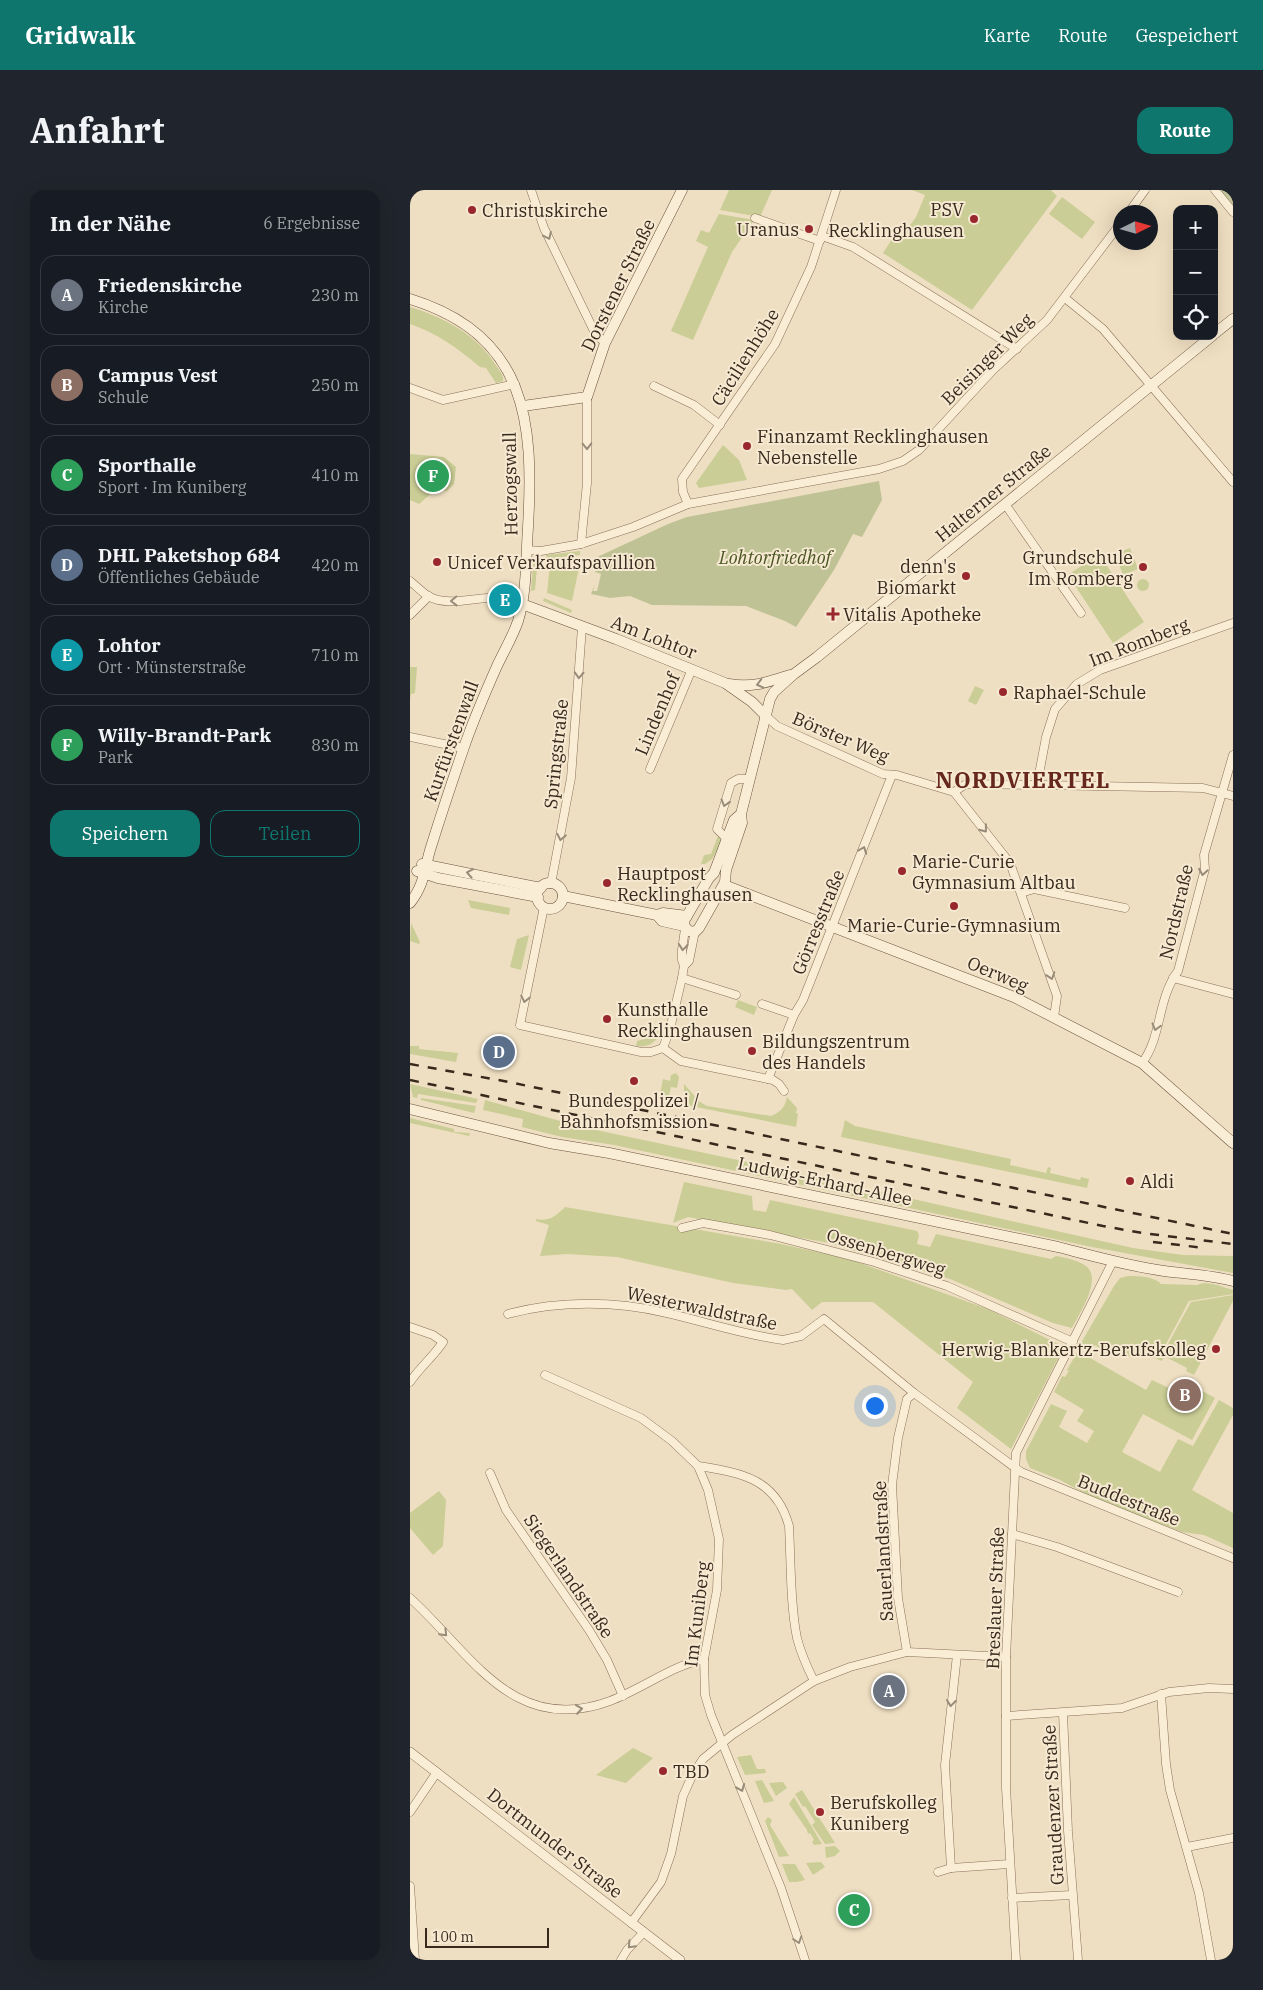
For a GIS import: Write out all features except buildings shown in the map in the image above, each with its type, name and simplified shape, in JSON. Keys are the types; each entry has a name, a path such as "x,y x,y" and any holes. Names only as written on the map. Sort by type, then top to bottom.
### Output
{"main road":[{"name":"Dorstener Straße","path":"587,397 605,343 682,190"},
{"name":"Herzogswall","path":"410,299 452,316 472,329 487,344 515,384 523,406 529,457 530,504 522,604"},
{"name":"Halterner Straße","path":"1218,331 1233,319"},
{"name":"Halterner Straße","path":"740,814 765,715 774,692 1207,340"},
{"path":"523,406 587,397"},
{"name":"Am Lohtor","path":"522,604 725,683 752,702 765,715"},
{"name":"Kurfürstenwall","path":"410,903 419,891 422,868 430,850 464,748 485,693 518,621 522,604"},
{"name":"Halterner Straße","path":"725,683 745,686 758,685 794,674"},
{"path":"563,896 657,915 662,921 700,927 724,881 742,823 740,814"},
{"path":"688,925 734,820 740,814"},
{"path":"410,880 422,868 457,882 561,889 563,896 559,906 554,908 544,907 540,903 543,889"},
{"name":"Oerweg","path":"708,876 720,873 724,881 832,928 1014,997 1142,1063 1233,1143"},
{"name":"Ludwig-Erhard-Allee","path":"410,1109 549,1143 684,1168 1058,1247 1113,1261 1164,1270 1204,1274 1233,1282"}],"street":[{"path":"531,190 544,228 595,333 605,343"},
{"name":"Cäcilienhöhe","path":"688,504 683,492 682,479 775,344 799,293 821,239 836,190"},
{"path":"1134,205 1145,190"},
{"path":"1214,190 1233,212"},
{"path":"755,218 853,247 1017,349"},
{"name":"Beisinger Weg","path":"527,550 541,551 581,544 633,527 688,504 879,469 903,461 919,450 993,370 1047,320 1113,233"},
{"path":"1065,298 1103,329 1233,482"},
{"path":"410,388 443,400 515,384"},
{"path":"654,386 694,405 720,425"},
{"name":"Dorstener Straße","path":"581,544 587,483 587,397"},
{"path":"1005,504 1081,613"},
{"path":"410,581 429,596 447,601 487,598 522,604"},
{"path":"410,615 429,596"},
{"name":"Im Romberg","path":"1037,784 1046,737 1055,709 1077,684 1100,670 1233,623"},
{"name":"Springstraße","path":"543,889 571,778 582,627"},
{"name":"Lindenhof","path":"650,770 692,669"},
{"name":"Börster Weg","path":"765,715 777,726 883,774 898,775 954,792"},
{"path":"410,737 464,748"},
{"name":"Nordstraße","path":"1142,1063 1150,1049 1168,985 1178,972 1205,869 1204,855 1233,755"},
{"name":"Görresstraße","path":"768,1079 794,1015 803,1000 892,775"},
{"path":"727,839 717,829 732,783 738,779 750,779"},
{"path":"1054,1018 1057,996 1007,859 954,792 966,784 1037,784 1203,788 1233,796"},
{"path":"1021,893 1034,889 1125,908"},
{"path":"544,907 520,1025 641,1052 651,1052 663,1048"},
{"path":"663,1048 670,1029 684,966 689,961 688,925"},
{"path":"682,978 736,995"},
{"path":"1173,978 1233,994"},
{"path":"762,1004 794,1015"},
{"path":"663,1048 681,1061 768,1079 779,1084 784,1091"},
{"name":"Ossenbergweg","path":"682,1228 703,1223 770,1235 874,1262 947,1286 1073,1342"},
{"name":"Breslauer Straße","path":"1016,1960 1006,1788 1006,1657 1016,1453 1113,1261"},
{"name":"Westerwaldstraße","path":"508,1314 525,1309 558,1305 610,1304 664,1312 783,1340 801,1336 824,1319 914,1393"},
{"path":"410,1327 433,1335 443,1342 437,1352 420,1368 410,1382"},
{"name":"Im Kuniberg","path":"545,1375 641,1418 672,1441 698,1466 708,1490 719,1539 717,1590 704,1659 705,1695 781,1888 805,1959"},
{"path":"914,1393 1015,1468"},
{"name":"Sauerlandstraße","path":"907,1652 898,1598 892,1485 898,1438 907,1399 914,1393"},
{"path":"698,1466 750,1477 760,1482 779,1502 789,1526 794,1619 797,1638 804,1661 814,1681"},
{"name":"Buddestraße","path":"1015,1468 1233,1558"},
{"name":"Siegerlandstraße","path":"490,1473 506,1510 589,1630 607,1660 623,1696"},
{"path":"1012,1534 1057,1547 1178,1592"},
{"path":"410,1598 470,1660 511,1695 549,1708 576,1710 623,1696 683,1665 704,1659"},
{"path":"631,1922 662,1878 671,1854 683,1796 692,1776 703,1759 722,1742 814,1681 850,1667 907,1652 1006,1657"},
{"path":"951,1868 945,1765 957,1655"},
{"path":"1006,1716 1122,1708 1178,1690 1233,1689"},
{"path":"1161,1694 1169,1781 1205,1918 1211,1960"},
{"name":"Graudenzer Straße","path":"1063,1713 1072,1896 1078,1960"},
{"name":"Dortmunder Straße","path":"410,1752 680,1960"},
{"path":"410,1812 437,1772"},
{"path":"1187,1847 1233,1838"},
{"path":"938,1872 951,1868 1009,1864"},
{"path":"410,1886 416,1960"},
{"name":"Graudenzer Straße","path":"1012,1898 1072,1896"},
{"path":"621,1960 627,1950 644,1932"}],"green space":[{"path":"729,190 772,190 760,217 720,210"},
{"name":"PSV Recklinghausen","path":"912,190 1051,190 1057,196 972,310 883,253 894,236 907,229 916,217 925,195"},
{"path":"1220,190 1233,190 1233,205"},
{"path":"1062,197 1095,222 1082,239 1049,214"},
{"path":"719,214 754,220 732,252 693,340 671,331 708,247 696,241 701,230 709,233"},
{"path":"410,307 435,316 468,335 487,353 501,372 503,381 496,383 486,368 480,367 439,337 410,324"},
{"path":"723,445 739,460 747,480 699,488 696,483"},
{"path":"410,454 444,457 456,467 454,484 447,491 434,491 419,504 410,500"},
{"name":"Lohtorfriedhof","path":"879,481 882,500 862,537 853,534 834,570 796,627 746,606 652,605 630,596 610,598 591,594 595,584 593,591 597,591 601,574 595,572 597,564 593,559 668,524 687,517"},
{"path":"1130,548 1138,569 1123,575 1115,554"},
{"path":"580,551 580,555 547,559 546,555"},
{"path":"1099,554 1144,622 1113,643 1068,575"},
{"path":"538,557 535,590 531,591 533,564"},
{"path":"578,561 580,563 572,601 547,593 550,565"},
{"path":"1143,579 1149,585 1143,591 1137,585"},
{"path":"544,598 572,610 571,613 543,601"},
{"path":"410,667 417,667 415,693 411,694 410,700"},
{"path":"975,686 984,690 976,705 968,701"},
{"path":"718,836 720,836 721,842 718,853 716,852 712,859 705,864 701,864 704,855 711,854"},
{"path":"468,900 510,908 509,915 471,908"},
{"path":"411,923 420,942 419,944 410,941"},
{"path":"529,935 521,970 510,967 517,939"},
{"path":"738,1000 757,1007 754,1015 735,1007"},
{"path":"659,1030 662,1030 658,1038 652,1043 645,1046 636,1046 637,1041 649,1038"},
{"path":"410,1046 419,1046 419,1049 458,1053 456,1062 410,1054"},
{"path":"676,1073 679,1077 677,1088 671,1087 668,1100 688,1103 690,1094 684,1093 684,1084 700,1102 707,1106 771,1116 782,1109 787,1097 797,1108 796,1127 666,1101 667,1096 660,1094 663,1079 670,1081 671,1075"},
{"path":"410,1084 478,1099 476,1103 418,1094 417,1098 413,1097"},
{"path":"421,1098 476,1106 474,1113 421,1100"},
{"path":"485,1100 582,1127 1133,1248 1183,1255 1233,1256 1233,1273 1092,1247 614,1145 562,1137 522,1127 523,1119 483,1110"},
{"path":"410,1118 454,1129 454,1132 470,1133 469,1136 410,1123"},
{"path":"845,1120 855,1126 1011,1159 1010,1165 1046,1173 1048,1167 1051,1168 1050,1173 1080,1180 1081,1177 1089,1179 1087,1188 841,1137"},
{"path":"684,1182 752,1196 753,1210 766,1212 770,1200 917,1231 919,1235 917,1244 930,1247 936,1234 1051,1259 1056,1256 1068,1258 1086,1266 1091,1272 1091,1288 1072,1328 1053,1323 950,1279 829,1243 688,1217 673,1223"},
{"path":"565,1207 781,1244 849,1259 988,1309 1064,1347 1011,1449 957,1408 973,1382 873,1302 822,1302 812,1310 792,1289 786,1290 733,1283 617,1257 567,1254 540,1256 549,1225 536,1221 536,1219 545,1220 552,1218"},
{"path":"1128,1276 1150,1278 1161,1284 1197,1285 1206,1283 1233,1290 1233,1294 1189,1301 1160,1355 1164,1357 1162,1361 1155,1358 1110,1355 1095,1345 1091,1349 1081,1343 1114,1286 1120,1278"},
{"path":"1233,1295 1233,1301 1194,1375 1186,1371 1187,1368 1162,1355 1191,1302"},
{"path":"1078,1351 1146,1390 1152,1380 1175,1391 1181,1379 1215,1398 1192,1440 1143,1414 1122,1452 1160,1472 1178,1439 1193,1446 1219,1400 1233,1408 1233,1415 1192,1490 1233,1513 1233,1548 1204,1535 1182,1532 1138,1515 1090,1496 1060,1480 1030,1468 1026,1459 1026,1451 1051,1404 1067,1411 1059,1427 1087,1443 1094,1431 1077,1421 1084,1410 1054,1392 1062,1376 1065,1377 1069,1371 1067,1370"},
{"path":"439,1491 446,1500 443,1546 433,1555 410,1528 410,1513"},
{"path":"633,1748 653,1758 626,1783 596,1775"},
{"path":"751,1755 757,1769 765,1769 766,1773 745,1775 737,1757"},
{"path":"762,1780 774,1801 764,1803 755,1781"},
{"path":"783,1782 787,1788 776,1796 769,1783"},
{"path":"802,1790 835,1843 825,1844 812,1825 815,1822 795,1794"},
{"path":"794,1797 822,1844 814,1845 812,1842 814,1840 810,1833 808,1834 789,1804"},
{"path":"768,1817 772,1820 770,1825 789,1856 779,1857 765,1821"},
{"path":"835,1846 840,1851 835,1856 826,1858 825,1847"},
{"path":"821,1862 825,1867 813,1875 806,1863"},
{"path":"782,1864 795,1864 805,1880 789,1882"}],"railway":[{"path":"410,1064 509,1082 1233,1234"},
{"path":"410,1080 1103,1226 1142,1233 1233,1244"},
{"path":"1153,1242 1205,1248"}],"place":[{"name":"Christuskirche","path":"472,210"},
{"name":"PSV Recklinghausen","path":"974,219"},
{"name":"Uranus","path":"809,229"},
{"name":"Finanzamt Recklinghausen Nebenstelle","path":"747,446"},
{"name":"Willy-Brandt-Park","path":"433,476"},
{"name":"Unicef Verkaufspavillion","path":"437,562"},
{"name":"Grundschule Im Romberg","path":"1143,567"},
{"name":"denn's Biomarkt","path":"966,576"},
{"name":"Lohtor","path":"505,600"},
{"name":"Vitalis Apotheke","path":"833,614"},
{"name":"Raphael-Schule","path":"1003,692"},
{"name":"Marie-Curie Gymnasium Altbau","path":"902,871"},
{"name":"Hauptpost Recklinghausen","path":"607,883"},
{"name":"Marie-Curie-Gymnasium","path":"954,906"},
{"name":"Kunsthalle Recklinghausen","path":"607,1019"},
{"name":"Bildungszentrum des Handels","path":"752,1051"},
{"name":"DHL Paketshop 684","path":"499,1052"},
{"name":"Bundespolizei / Bahnhofsmission","path":"634,1081"},
{"name":"Aldi","path":"1130,1181"},
{"name":"Herwig-Blankertz-Berufskolleg","path":"1216,1349"},
{"name":"Campus Vest","path":"1185,1395"},
{"name":"Friedenskirche","path":"889,1691"},
{"name":"TBD","path":"663,1771"},
{"name":"Berufskolleg Kuniberg","path":"820,1812"},
{"name":"Sporthalle","path":"854,1910"}],"district":[{"name":"NORDVIERTEL","path":"1023,779"}]}
